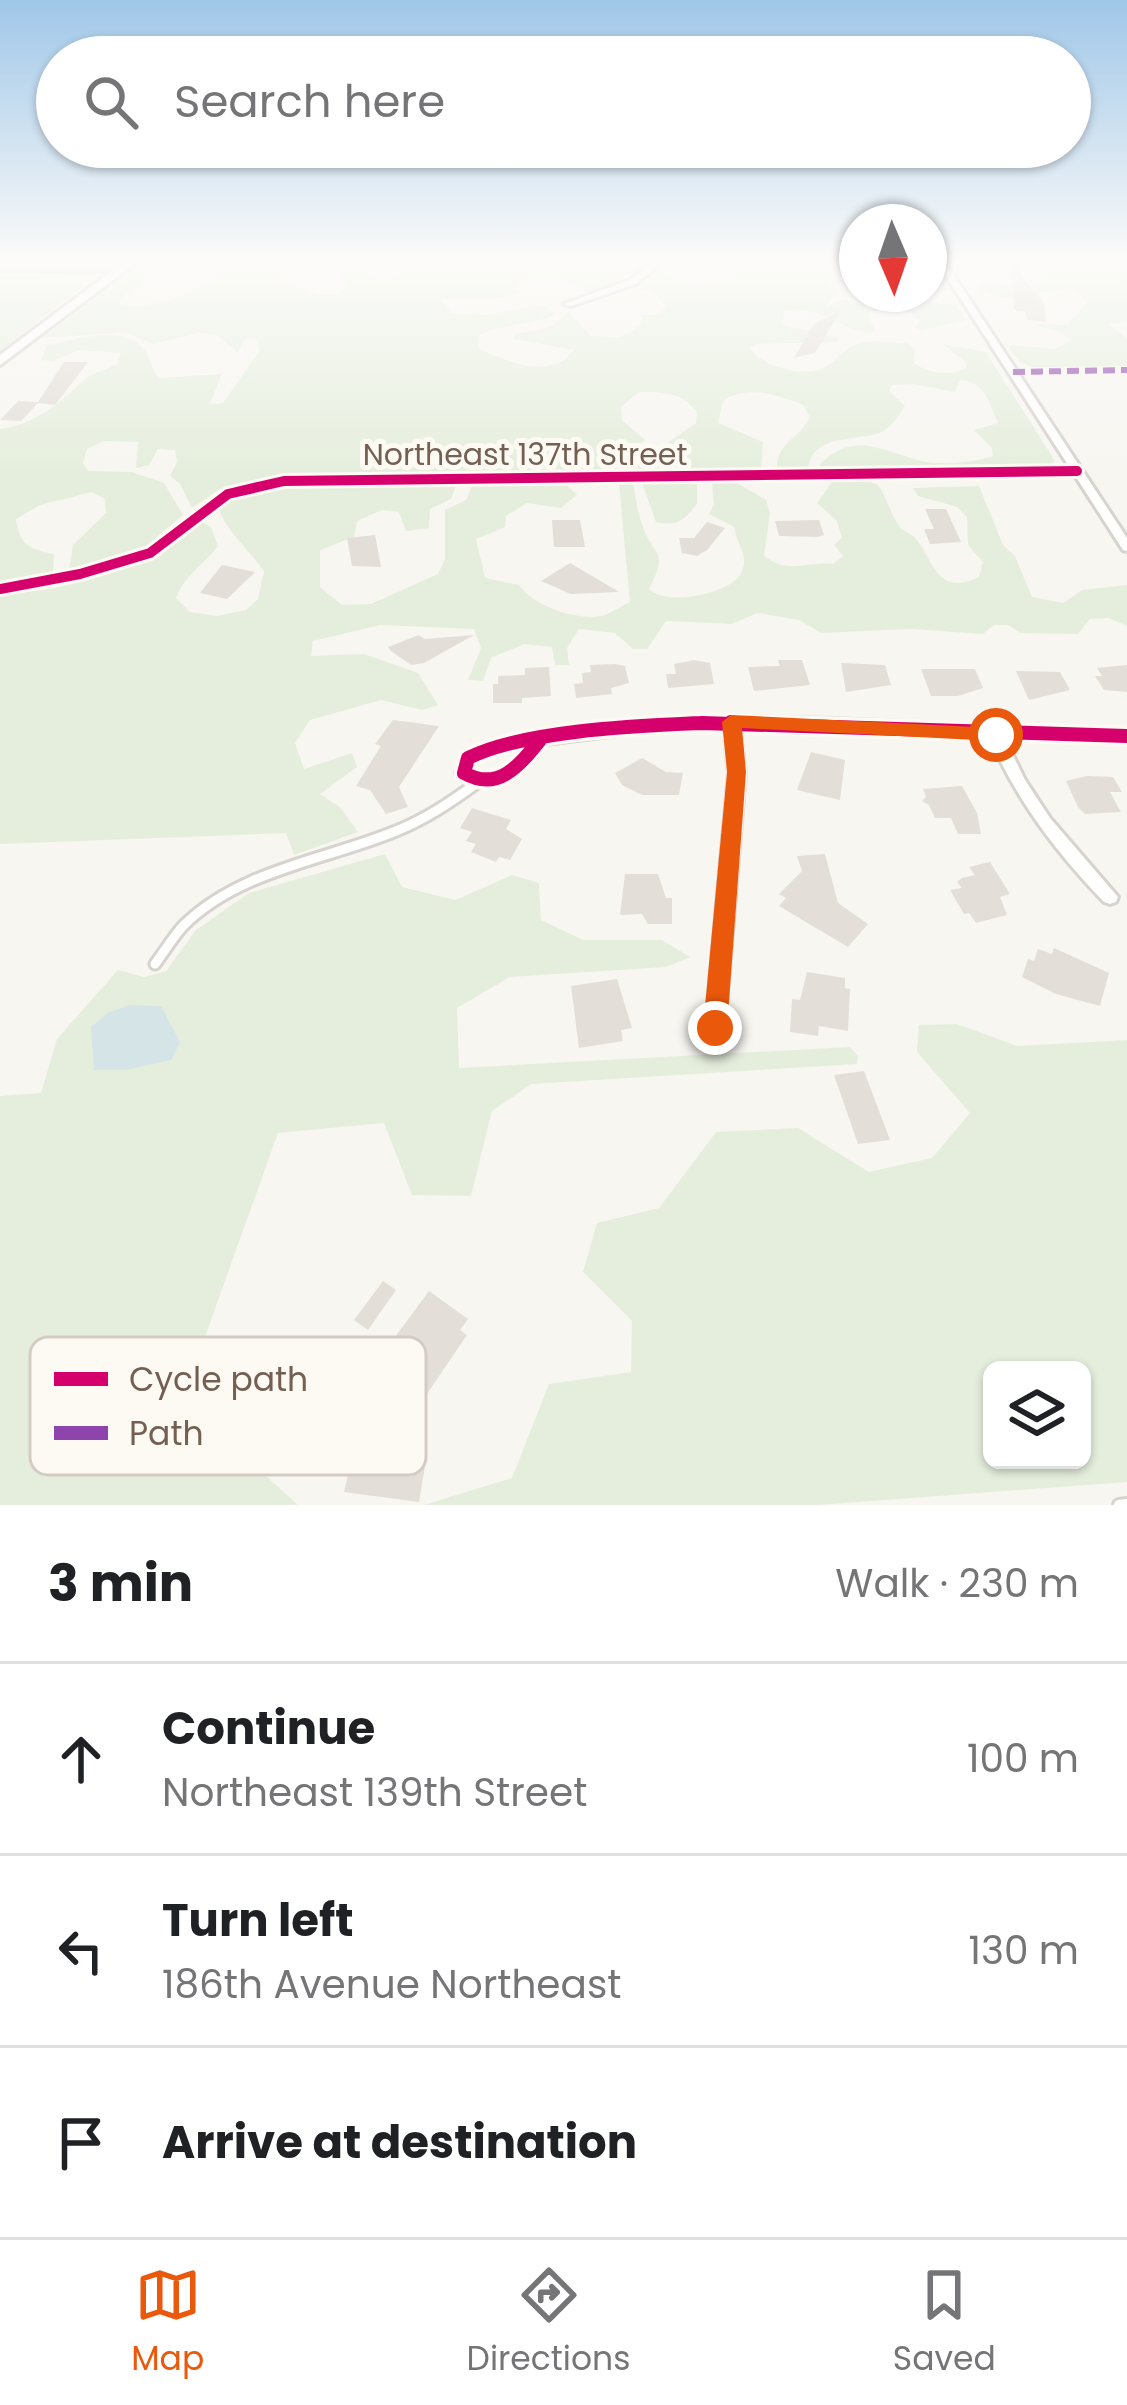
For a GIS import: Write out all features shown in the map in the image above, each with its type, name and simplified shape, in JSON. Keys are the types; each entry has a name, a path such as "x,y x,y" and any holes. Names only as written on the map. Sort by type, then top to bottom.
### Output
{"main road":[{"path":"0,361 38,332"}],"street":[{"path":"987,332 1127,547"},
{"name":"Northeast 137th Street","path":"0,589 80,574 150,553 227,494 284,482 1077,471"},
{"path":"715,1028 736,772 731,722"},
{"path":"540,740 515,771 496,781 477,783 464,773 468,758 494,745 605,729 731,722 880,725 996,735 1127,736"},
{"path":"996,735 1030,807 1058,845 1110,897"}],"lane":[{"path":"155,964 170,936 186,920 224,897 262,878 386,836 438,812 477,783"}],"green space":[{"path":"0,332 24,332 0,351"},
{"path":"51,332 123,332 43,338"},
{"path":"127,332 487,332 479,335 478,348 514,363 540,367 564,360 574,350 515,339 514,334 587,332 620,337 629,332 814,332 838,338 837,342 755,344 750,348 775,366 810,371 828,366 850,347 865,342 908,343 915,349 913,362 925,369 953,373 966,368 966,362 942,344 986,352 1055,461 1048,466 821,469 820,464 832,454 855,446 935,463 993,456 992,448 974,430 998,423 992,408 981,389 960,380 955,392 891,385 889,391 905,406 891,425 879,433 826,444 811,457 808,469 777,469 784,446 810,417 803,405 752,392 723,401 718,423 763,442 761,470 634,471 696,423 697,412 685,400 656,392 639,392 621,407 622,420 645,440 620,460 615,472 306,475 220,489 192,508 180,484 170,476 177,462 175,450 158,449 149,465 136,468 138,442 104,441 87,449 83,463 88,471 131,472 164,483 183,515 142,549 69,572 73,545 106,513 105,499 92,492 40,505 16,519 27,544 54,554 53,575 0,582 0,429 46,412 86,378 117,364 121,353 79,350 53,361 41,360 47,345 108,335 131,339 145,350 159,378 222,374 210,404 223,403 260,350 255,338 245,339 238,353 215,334 198,333 153,344"},
{"path":"1060,332 1118,332 1127,339 1127,366 1031,367 1020,362 1007,345 1054,349 1072,340"},
{"path":"832,482 878,485 897,523 916,539 938,573 953,583 979,577 983,562 968,545 967,517 957,507 918,496 913,488 979,486 1003,545 1015,556 1032,597 1063,603 1082,590 1127,585 1127,626 1109,618 1090,619 1078,634 1020,633 1008,625 994,625 983,634 911,629 821,633 799,620 758,613 731,624 666,621 647,649 633,649 615,633 579,629 567,648 569,665 555,665 552,647 524,644 491,658 483,681 468,680 481,648 474,629 380,625 313,641 311,656 364,654 418,673 438,705 422,710 381,700 310,720 295,743 304,769 352,753 357,767 320,794 340,807 358,832 294,855 286,833 0,844 0,595 55,588 108,574 158,553 203,522 211,527 218,546 189,576 176,598 190,612 217,616 246,610 258,599 264,571 218,507 243,496 301,485 456,485 451,499 430,509 429,528 406,531 399,512 382,510 357,521 354,537 320,550 320,587 342,605 371,604 438,574 445,559 445,510 466,500 472,486 567,485 577,495 561,508 527,503 506,516 505,527 476,539 485,578 519,585 556,610 602,616 630,602 619,484 633,483 640,519 658,554 649,589 682,597 722,588 743,569 734,527 709,514 714,504 712,483 737,483 766,500 770,513 764,556 798,566 833,564 843,556 834,545 842,538 837,521 817,503"},
{"path":"642,483 697,483 697,504 680,521 656,522"},
{"path":"385,854 402,887 455,900 512,875 539,883 541,920 583,940 662,940 690,957 666,967 510,977 457,1008 459,1068 850,1047 858,1056 857,1064 531,1084 492,1111 471,1196 412,1195 384,1123 278,1133 205,1337 30,1337 30,1475 265,1475 298,1505 0,1505 0,1096 41,1093 57,1039 118,970 144,977 166,971 196,930 249,893"},
{"path":"957,1024 1017,1046 1127,1040 1127,1482 818,1505 424,1505 512,1478 549,1384 631,1372 632,1321 583,1272 597,1223 659,1208 716,1132 798,1128 869,1172 932,1158 970,1113 917,1052 919,1025"}],"shaded area":[{"path":"129,1005 161,1006 180,1042 171,1060 125,1070 94,1070 91,1027"}],"building":[{"path":"809,332 828,332 815,353 794,358"},
{"path":"64,362 88,362 55,405 38,403 21,421 0,420 18,401 38,402"},
{"path":"925,509 946,509 961,542 930,544 924,529 934,529"},
{"path":"552,520 580,520 585,547 554,547"},
{"path":"819,520 824,535 818,537 779,536 775,521"},
{"path":"707,522 725,528 697,556 682,553 679,538 694,538"},
{"path":"375,535 381,567 352,566 347,538"},
{"path":"570,563 619,592 571,594 541,581"},
{"path":"222,565 255,572 227,599 200,593"},
{"path":"419,635 425,639 474,635 424,663 411,665 388,647"},
{"path":"778,660 802,660 810,685 754,691 748,667 780,666"},
{"path":"710,663 714,684 668,688 666,674 676,674 674,664"},
{"path":"841,663 885,665 891,685 846,692"},
{"path":"590,665 625,666 629,683 611,688 612,694 576,698 574,684 583,683 582,673 591,672"},
{"path":"1127,665 1127,692 1104,690 1095,676 1102,676 1097,668"},
{"path":"549,667 551,696 493,703 498,676 525,675 525,668"},
{"path":"921,669 975,669 983,688 958,696 931,696"},
{"path":"1016,671 1060,672 1070,690 1029,700"},
{"path":"393,720 439,726 399,787 408,807 386,814 370,790 356,786 381,746 375,744"},
{"path":"811,752 845,760 840,800 797,790"},
{"path":"642,758 666,772 683,773 679,795 642,795 622,785 615,773"},
{"path":"1113,777 1122,792 1110,792 1121,812 1085,814 1078,807 1066,781"},
{"path":"962,786 977,813 981,834 958,834 951,818 935,818 922,801 926,797 923,789"},
{"path":"472,808 511,820 506,829 522,839 510,860 499,857 496,862 471,852 476,844 466,841 472,832 460,828"},
{"path":"825,854 838,903 868,924 848,947 779,906 786,898 779,894 802,871 797,856"},
{"path":"990,862 1010,894 1000,897 1007,915 976,923 969,913 964,914 950,890 962,888 957,882 975,875 969,867"},
{"path":"625,874 658,874 666,898 672,898 672,924 648,924 642,914 620,915"},
{"path":"1054,948 1109,973 1100,1006 1056,994 1022,977 1028,959 1034,961 1038,949 1052,954"},
{"path":"807,972 845,978 845,988 850,989 848,1031 819,1026 818,1036 790,1032 792,999 800,1000"},
{"path":"617,979 632,1028 621,1030 623,1041 579,1048 571,986"},
{"path":"864,1071 890,1140 858,1144 834,1075"},
{"path":"383,1281 396,1290 368,1330 354,1320"},
{"path":"429,1291 468,1319 460,1330 467,1335 426,1395 426,1337 395,1337"},
{"path":"348,1475 424,1475 419,1502 344,1492"}],"marked path":[{"path":"1013,372 1127,370"}],"cycle path":[{"path":"0,589 80,574 150,553 228,494 284,481 1077,471"},
{"path":"715,1028 737,773 731,722"},
{"path":"540,740 516,768 497,780 464,773 468,758 494,745 642,727 702,723 1127,736"}],"route":[{"path":"715,1028 736,772 731,722 880,725 996,735"}]}
